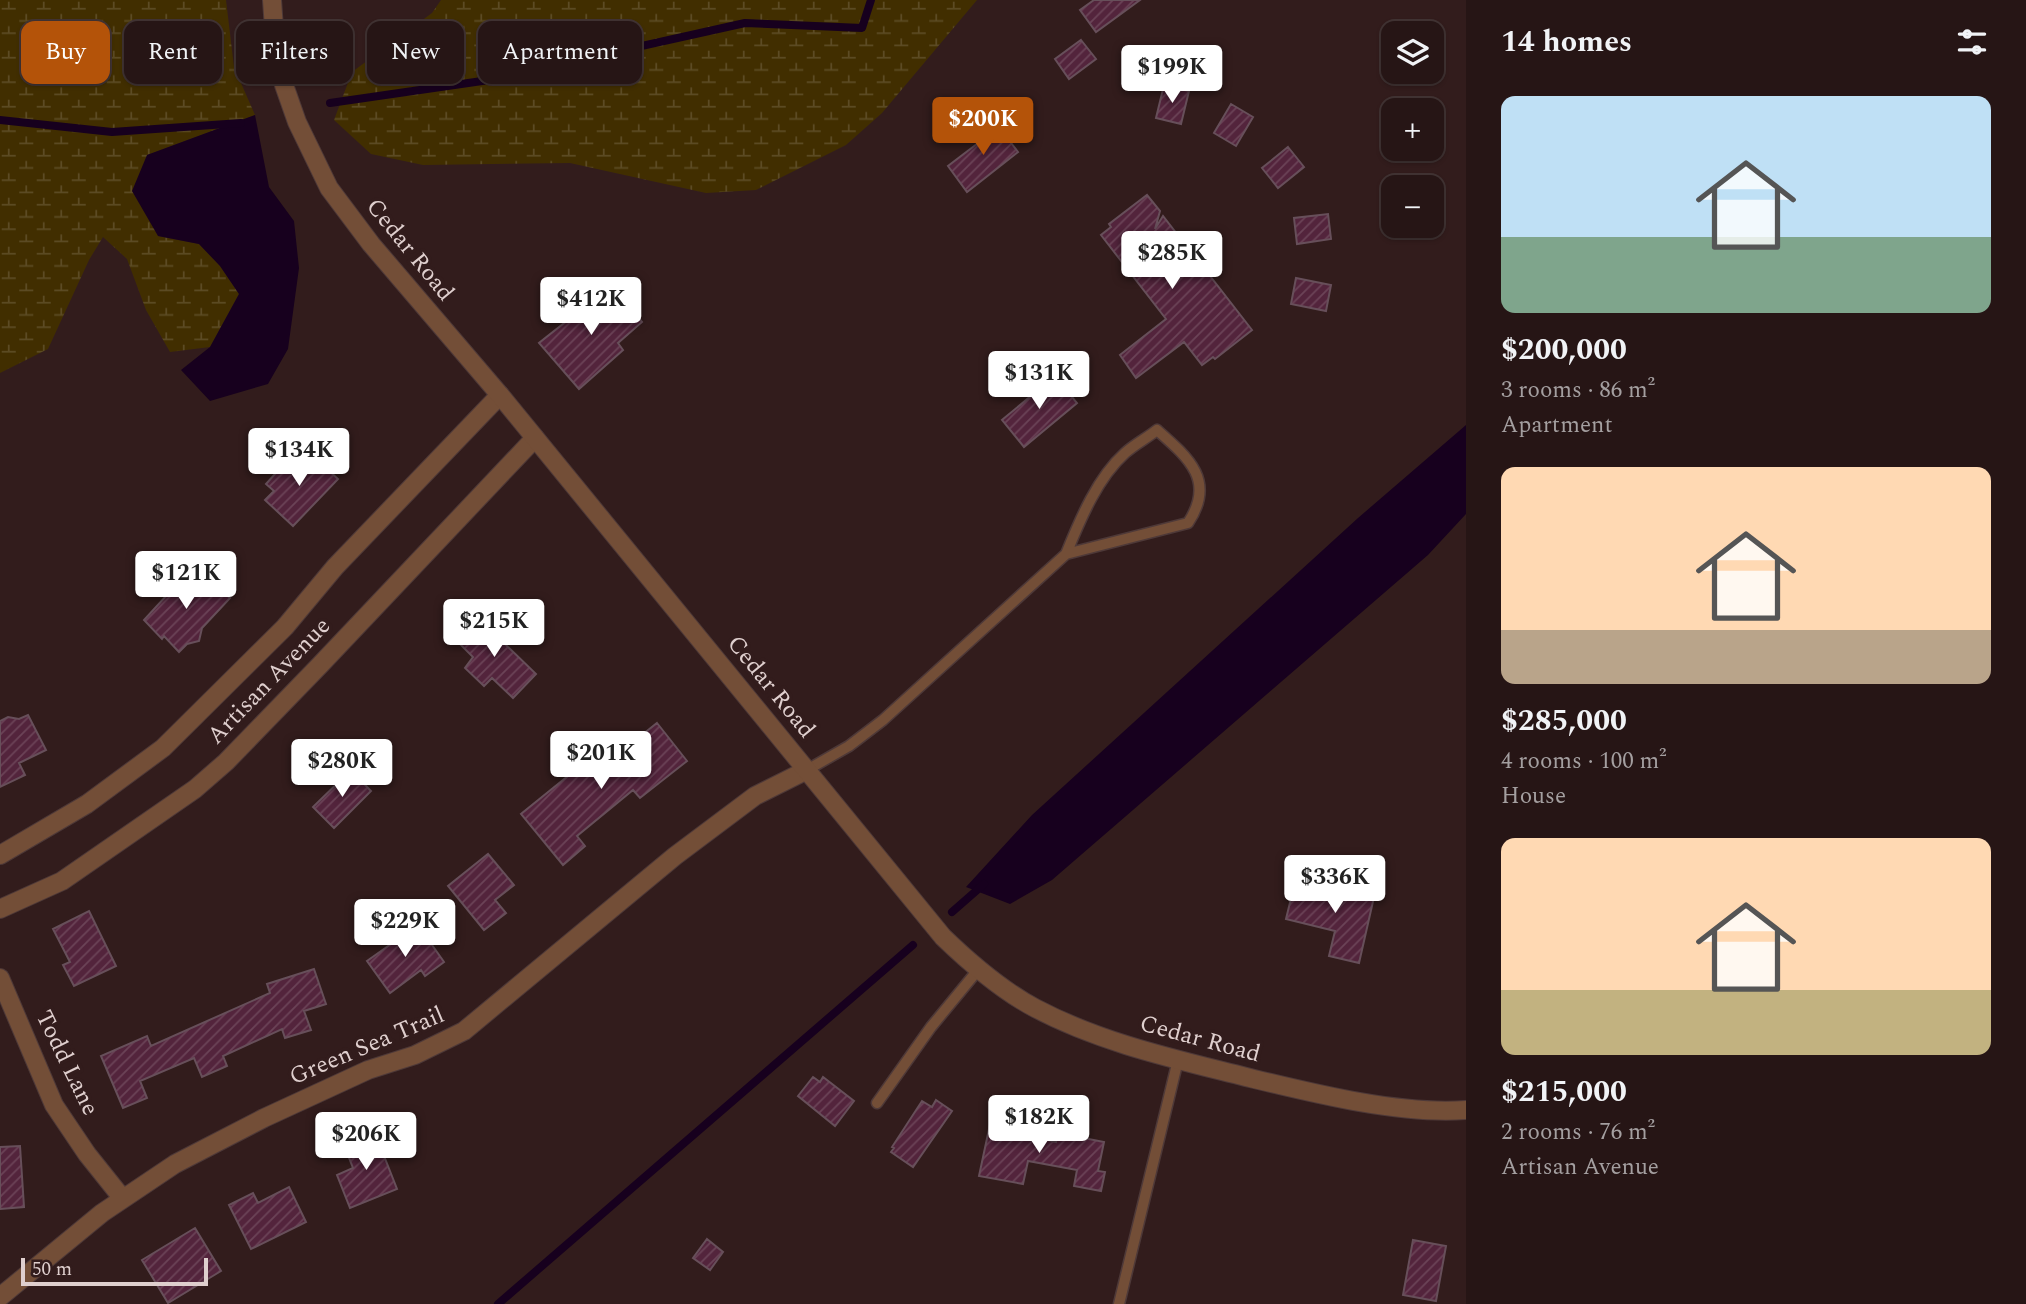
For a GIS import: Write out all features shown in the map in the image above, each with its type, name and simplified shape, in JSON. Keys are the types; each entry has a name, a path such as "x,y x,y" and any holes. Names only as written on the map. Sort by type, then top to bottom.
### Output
{"street":[{"name":"Cedar Road","path":"272,0 275,43 284,85 297,122 329,188 371,244 500,395 943,937 978,970 1012,995 1062,1021 1114,1041 1178,1060 1305,1091 1405,1108 1466,1110"},
{"name":"Artisan Avenue","path":"0,855 87,804 163,748 285,627 335,567 500,395"},
{"name":"Artisan Avenue","path":"0,909 62,881 195,789 226,762 535,438"},
{"name":"Green Sea Trail","path":"0,1297 122,1199 175,1164 264,1118 368,1070 415,1055 464,1031 675,856 755,796 807,770"},
{"name":"Todd Lane","path":"0,978 54,1105 122,1199"}],"lane":[{"path":"807,770 849,746 883,720 1066,554 1080,520 1103,481 1124,454 1157,430 1183,453 1200,482 1199,506 1188,523 1066,554"},
{"path":"877,1104 931,1027 978,970"},
{"path":"1119,1304 1178,1060"}],"green space":[{"path":"0,0 226,0 236,84 241,84 255,115 147,155 158,236 199,244 220,266 239,294 210,347 170,352 146,310 127,259 103,237 89,260 48,349 0,373"},
{"path":"441,0 977,0 882,113 846,145 756,190 706,193 570,163 423,165 371,154 334,120 348,84 353,84 353,71 367,61 367,84 464,84 464,21 421,21 432,13"}],"shaded area":[{"path":"255,115 269,187 294,221 299,268 288,349 268,384 210,401 181,370 210,347 239,294 220,266 199,244 158,236 132,191 147,155"},
{"path":"1466,425 1466,514 1428,555 1052,880 1010,904 966,887 1032,815 1358,518"}],"building":[{"path":"1094,0 1140,0 1096,32 1080,10"},
{"path":"1081,40 1096,59 1069,79 1055,59"},
{"path":"1164,85 1189,91 1181,124 1156,118"},
{"path":"1231,104 1253,117 1236,146 1214,133"},
{"path":"994,121 1018,152 967,192 948,166 982,140 977,134"},
{"path":"1288,147 1304,167 1278,188 1262,168"},
{"path":"1147,195 1160,211 1155,229 1163,216 1194,256 1189,257 1196,258 1252,330 1215,359 1213,357 1202,365 1184,342 1136,378 1120,355 1166,319 1101,235 1111,227 1109,224"},
{"path":"1328,214 1331,239 1297,244 1294,218"},
{"path":"1296,278 1331,285 1326,311 1291,304"},
{"path":"611,286 642,322 618,343 623,350 579,389 539,343"},
{"path":"1055,376 1077,403 1024,447 1002,420"},
{"path":"310,453 338,479 293,526 265,500 274,491 266,484 284,464 299,463"},
{"path":"190,570 207,585 211,581 230,598 202,628 199,641 187,644 179,652 144,620"},
{"path":"477,617 536,674 513,698 492,678 484,686 465,668 473,657 455,639"},
{"path":"28,715 46,750 19,763 25,775 0,787 0,721 8,717 19,719"},
{"path":"657,723 687,761 640,798 633,790 577,836 585,846 563,865 521,814 584,763 593,774"},
{"path":"351,770 371,791 334,828 313,807"},
{"path":"488,854 514,885 495,900 506,913 484,930 448,886"},
{"path":"1295,882 1328,890 1329,883 1348,888 1350,882 1370,887 1374,897 1359,963 1329,956 1335,931 1286,919"},
{"path":"89,911 116,966 74,986 63,965 70,962 53,929"},
{"path":"418,925 444,962 425,976 421,970 390,993 367,961"},
{"path":"314,969 326,1004 304,1011 311,1030 285,1038 282,1029 223,1056 227,1066 202,1077 194,1058 140,1081 147,1098 123,1108 101,1056 147,1036 151,1046 270,993 267,984"},
{"path":"813,1077 820,1082 823,1077 854,1101 835,1126 798,1096"},
{"path":"936,1100 952,1111 913,1167 891,1152 894,1148 892,1147 922,1101 932,1107"},
{"path":"992,1115 1013,1119 1011,1126 1019,1128 1018,1133 1056,1142 1058,1133 1104,1142 1098,1171 1105,1172 1101,1191 1074,1186 1077,1170 1028,1161 1023,1184 979,1176"},
{"path":"375,1133 397,1189 350,1208 337,1175 353,1168 344,1145"},
{"path":"20,1146 24,1207 0,1209 0,1147"},
{"path":"289,1187 306,1222 251,1249 229,1205 253,1193 258,1203"},
{"path":"195,1228 221,1271 168,1303 142,1260"},
{"path":"707,1239 723,1252 710,1270 693,1258"},
{"path":"1413,1240 1446,1246 1436,1301 1403,1295"}],"waterway":[{"path":"330,103 489,80 745,23 862,28 871,0"},
{"path":"0,120 112,132 241,123"},
{"path":"952,912 984,884"},
{"path":"498,1304 913,945"}]}
